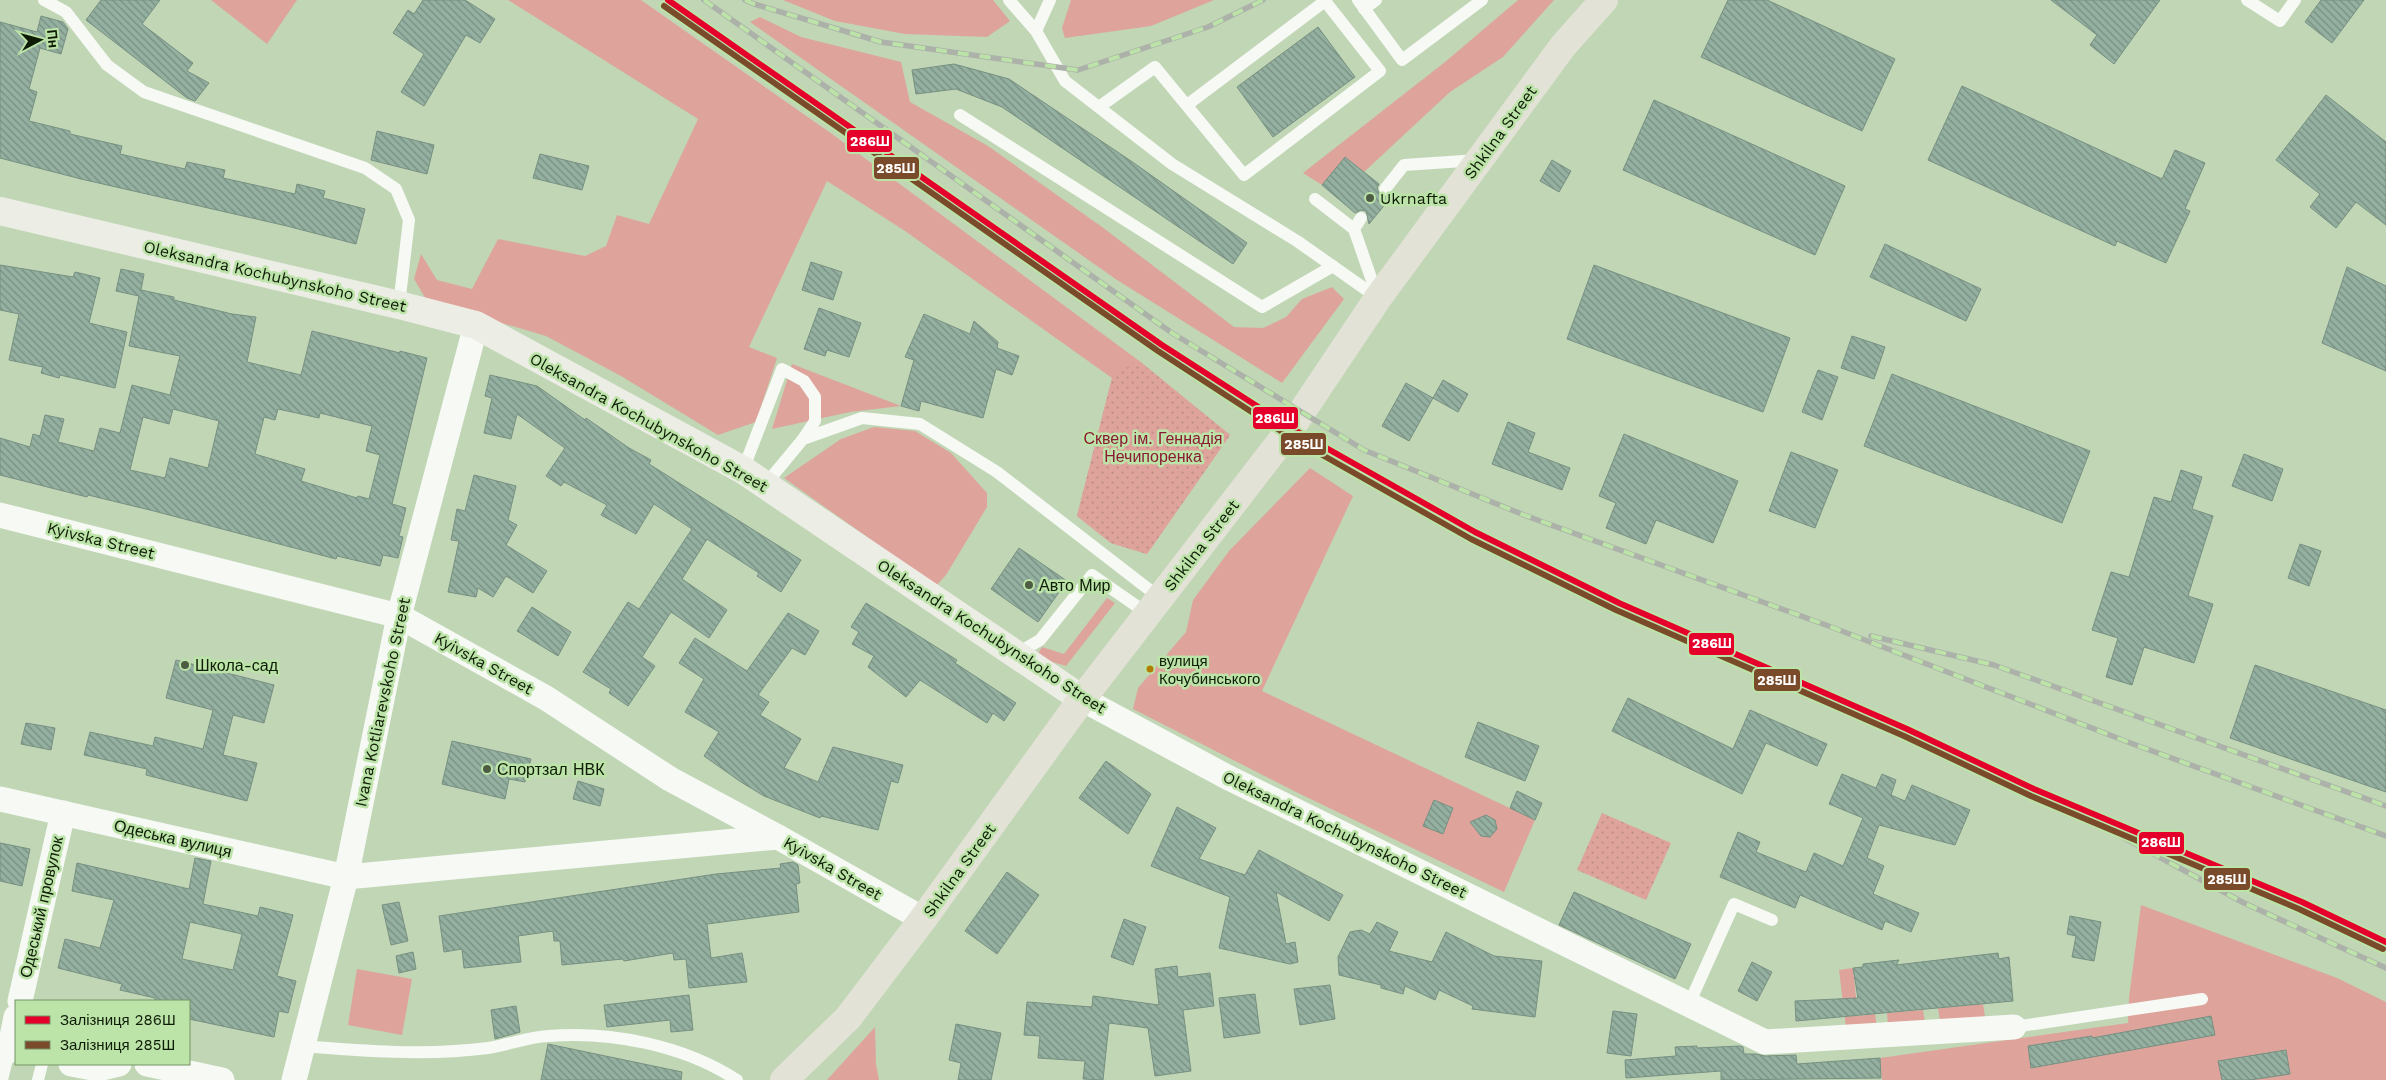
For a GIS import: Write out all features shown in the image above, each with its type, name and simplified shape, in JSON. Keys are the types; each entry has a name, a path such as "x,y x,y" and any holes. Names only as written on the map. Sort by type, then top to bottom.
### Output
{"main road":[{"name":"Shkilna Street","path":"784,1080 848,1018 923,919 1082,699 1291,428 1378,298 1563,46 1604,0"}],"street":[{"name":"Oleksandra Kochubynskoho Street","path":"0,211 399,305 476,326 743,470 1082,699 1227,777 1765,1042 2014,1027"},
{"name":"Ivana Kotliarevskoho Street","path":"294,1080 346,877 399,616 476,326"},
{"name":"Kyivska Street","path":"0,515 399,616 546,698 670,779 778,837 923,919"},
{"name":"Одеська вулиця","path":"0,799 346,877 778,837"},
{"name":"Одеський провулок","path":"20,1000 63,813"},
{"path":"8,1051 15,1021"},
{"path":"76,1065 104,1071"},
{"path":"152,1065 222,1080"}],"lane":[{"path":"44,0 66,12 106,66 144,92 365,168 396,189 409,220 399,305"},
{"path":"1009,0 1036,31 1065,80 1172,164 1297,240 1378,298"},
{"path":"1036,31 1050,0"},
{"path":"1376,0 1361,5 1402,60 1482,0"},
{"path":"2247,0 2280,21 2295,0"},
{"path":"1099,107 1155,66 1244,175 1380,71 1325,1 1187,105"},
{"path":"960,115 1262,307 1333,266"},
{"path":"1385,189 1404,165 1480,160"},
{"path":"1315,199 1354,228 1378,298"},
{"path":"1354,228 1362,218"},
{"path":"743,470 782,369 804,380 815,397 815,421 765,486"},
{"path":"803,439 862,418 920,424 997,472 1154,606"},
{"path":"1016,654 1040,640 1092,575 1154,606"},
{"path":"1690,1004 1734,904 1772,920"},
{"path":"2014,1027 2202,999"},
{"path":"303,1046 425,1052 488,1048 546,1036 592,1034 668,1048 722,1070 737,1080"},
{"path":"2,1080 8,1051"},
{"path":"38,1080 42,1065"}],"green space":[{"path":"211,0 297,0 267,44"},
{"path":"508,0 641,0 832,134 1138,360 1230,435 1147,554 1111,543 1077,516 1112,378 905,231 827,181 749,347 777,358 756,422 718,435 621,376 546,336 427,301 414,279 421,254 437,280 472,289 498,239 585,256 606,246 617,215 649,224 698,119"},
{"path":"783,0 993,0 1010,21 987,37 905,34 835,21"},
{"path":"1071,0 1214,0 1151,26 1065,38 1062,28"},
{"path":"1518,0 1554,0 1503,57 1450,92 1364,172 1345,157 1322,185 1303,173 1445,62"},
{"path":"760,17 801,37 901,62 910,102 988,146 1102,227 1234,327 1263,328 1286,317 1302,299 1332,287 1344,299 1282,383 1117,280 750,22"},
{"name":"Сквер ім. Геннадія Нечипоренка","path":"1138,360 1230,435 1147,554 1111,543 1077,516 1112,378"},
{"path":"792,364 901,406 850,412 772,429"},
{"path":"874,427 915,431 951,453 987,493 987,507 946,575 936,586 784,478 841,439"},
{"path":"1310,468 1353,496 1262,691 1535,820 1504,892 1298,793 1133,709 1138,688 1186,632 1193,600 1229,551"},
{"path":"1107,598 1115,603 1066,666 1036,657 1042,647 1064,654"},
{"path":"1602,813 1671,843 1646,900 1577,870"},
{"path":"2141,905 2337,978 2386,1002 2386,1080 1882,1080 1880,1058 2128,1023 2129,998"},
{"path":"1853,968 1858,1016 1875,1014 1877,1027 1846,1028 1839,970"},
{"path":"357,969 412,979 402,1035 348,1025"},
{"path":"1983,1004 1985,1017 1940,1021 1938,1008"},
{"path":"1923,1010 1925,1023 1888,1026 1887,1013"},
{"path":"875,1027 876,1064 879,1080 827,1080"}],"building":[{"path":"101,0 160,0 142,24 193,63 187,71 209,83 195,101 187,98 86,20"},
{"path":"423,0 465,0 495,19 480,43 466,35 424,106 401,92 424,54 393,33 408,10 414,14"},
{"path":"1728,0 1767,0 1895,59 1862,131 1701,57"},
{"path":"2051,0 2160,0 2114,64 2090,45 2097,35"},
{"path":"2321,0 2364,0 2332,43 2305,22"},
{"path":"41,16 63,22 68,29 61,54 40,48 29,89 37,92 29,121 70,131 70,134 122,146 120,154 185,169 187,162 225,170 223,178 295,194 297,184 325,191 323,198 365,209 356,244 0,158 0,22 37,32"},
{"path":"1318,27 1355,77 1273,137 1237,87"},
{"path":"954,64 1009,79 1131,161 1247,243 1233,264 1002,107 956,89 916,94 912,70"},
{"path":"1962,86 2162,179 2175,150 2205,163 2185,209 2190,211 2166,263 2117,241 2115,246 1928,160"},
{"path":"2326,95 2386,142 2386,225 2356,202 2336,228 2310,207 2320,194 2276,160"},
{"path":"1654,100 1845,186 1815,255 1623,170"},
{"path":"377,131 434,145 427,174 371,160"},
{"path":"540,154 589,166 582,190 533,178"},
{"path":"1345,157 1379,184 1377,188 1380,195 1384,197 1392,196 1369,224 1366,211 1361,210 1355,213 1322,185"},
{"path":"1552,160 1571,171 1559,192 1540,181"},
{"path":"1885,244 1981,289 1966,321 1870,277"},
{"path":"811,262 842,272 833,300 802,290"},
{"path":"0,265 73,277 75,272 100,278 89,323 127,332 115,388 60,375 59,378 41,373 43,367 9,360 19,314 0,310"},
{"path":"1594,265 1790,338 1763,412 1567,339"},
{"path":"2347,267 2386,286 2386,371 2322,343"},
{"path":"121,269 144,274 141,290 174,297 174,300 232,314 256,317 247,362 301,375 312,331 427,358 392,504 406,508 399,536 403,537 398,558 383,555 380,566 337,556 336,559 154,511 88,495 87,497 0,475 0,438 30,447 33,434 40,436 45,415 64,419 58,442 94,451 100,428 120,433 132,385 170,395 180,356 129,346 139,296 116,291","holes":["173,409 219,421 208,468 170,458 165,478 130,470 143,417 169,424","278,409 319,418 320,413 372,426 366,451 380,455 369,499 358,496 357,498 301,481 305,469 255,454 264,417 275,420"]},
{"path":"819,308 861,323 849,357 827,350 825,356 804,349"},
{"path":"924,314 970,334 974,321 998,342 997,348 1019,356 1012,375 996,369 983,418 921,401 919,411 901,406 914,360 905,357"},
{"path":"1852,336 1885,347 1874,379 1841,368"},
{"path":"1818,370 1838,377 1822,420 1802,412"},
{"path":"1892,374 2090,451 2062,523 1864,446"},
{"path":"490,375 537,386 585,420 586,418 629,448 651,460 649,464 801,560 781,592 757,576 759,573 707,539 682,579 727,610 709,638 671,612 642,657 655,666 628,706 609,693 611,689 583,672 628,602 639,609 692,529 654,504 636,534 601,515 607,505 564,482 561,486 546,476 565,448 517,414 511,439 484,433 492,398 485,396"},
{"path":"1443,380 1468,394 1458,412 1433,398"},
{"path":"1406,383 1433,398 1409,441 1382,426"},
{"path":"1508,422 1535,433 1528,452 1570,468 1562,490 1492,464"},
{"path":"1624,434 1738,481 1713,543 1656,520 1646,544 1606,528 1616,503 1599,496"},
{"path":"1791,452 1838,470 1815,528 1769,511"},
{"path":"2244,454 2283,469 2272,501 2232,486"},
{"path":"2181,470 2202,477 2192,509 2213,516 2188,596 2213,604 2194,663 2144,647 2132,685 2106,677 2118,638 2092,630 2111,572 2129,577 2154,497 2171,502"},
{"path":"474,475 516,486 508,520 517,525 506,545 547,571 533,593 506,576 493,597 478,588 476,597 448,592 459,541 451,540 457,509 465,511"},
{"path":"2300,544 2321,551 2309,586 2288,578"},
{"name":"Авто Мир","path":"1019,548 1067,581 1038,622 991,589"},
{"path":"866,603 957,660 955,663 1016,703 1004,721 993,713 987,723 920,680 906,697 868,667 874,656 852,644 859,632 851,627"},
{"path":"532,607 571,632 558,656 517,631"},
{"path":"788,613 819,631 805,655 792,648 758,695 769,702 760,715 801,739 784,768 818,782 833,747 903,765 898,783 891,781 878,830 821,816 820,818 764,796 741,782 704,756 719,732 685,712 704,679 679,663 695,638 747,671"},
{"path":"176,660 274,685 264,723 233,715 223,755 257,763 247,801 146,775 147,769 84,755 90,732 153,746 155,737 203,749 213,710 166,698"},
{"path":"2255,665 2386,710 2386,792 2230,738"},
{"path":"1628,698 1733,749 1750,710 1827,744 1817,766 1766,743 1742,794 1612,731"},
{"path":"1478,722 1539,746 1525,781 1465,757"},
{"path":"26,723 55,728 51,750 21,744"},
{"name":"Спортзал НВК","path":"452,741 531,759 525,782 509,779 505,799 442,784"},
{"path":"1106,761 1151,794 1128,834 1079,798"},
{"path":"1842,774 1876,788 1882,774 1896,780 1891,795 1905,801 1912,785 1970,810 1955,845 1879,825 1867,858 1884,866 1873,894 1919,913 1911,932 1885,921 1882,930 1800,895 1795,908 1720,877 1738,832 1760,842 1756,852 1806,872 1814,853 1843,866 1863,818 1829,804"},
{"path":"578,781 604,789 600,806 573,799"},
{"path":"1517,791 1542,803 1535,820 1510,808"},
{"path":"1434,800 1453,808 1443,834 1423,826"},
{"path":"1177,807 1216,828 1199,859 1245,875 1259,850 1343,895 1329,921 1276,892 1286,944 1295,942 1298,962 1290,964 1219,948 1230,897 1151,866"},
{"path":"1486,815 1495,820 1497,829 1490,837 1481,836 1470,822"},
{"path":"0,843 30,849 22,886 0,881"},
{"path":"195,858 211,861 203,904 258,916 260,907 293,915 277,976 296,981 288,1013 279,1011 274,1037 190,1019 190,1000 155,1000 155,998 120,990 122,984 58,968 65,939 100,948 114,900 72,891 77,863 189,889","holes":["190,922 242,934 233,970 182,959"]},
{"path":"793,862 798,865 800,883 796,884 799,912 707,924 711,958 742,953 747,982 689,988 686,959 674,960 673,953 624,961 623,959 562,965 560,941 554,941 553,931 518,936 521,962 464,968 462,949 444,952 439,916 716,874 781,868 780,864"},
{"path":"1007,872 1039,895 997,954 965,931"},
{"path":"1574,892 1691,944 1675,979 1559,925"},
{"path":"399,902 408,941 391,945 382,905"},
{"path":"2070,916 2101,922 2094,961 2072,957 2076,936 2067,934"},
{"path":"1124,919 1146,927 1133,965 1111,957"},
{"path":"1377,922 1398,932 1389,951 1432,962 1446,932 1494,956 1542,961 1535,1017 1472,1009 1473,1006 1439,990 1435,1000 1405,986 1403,994 1381,988 1381,985 1339,975 1338,957 1350,932 1361,930 1370,934"},
{"path":"413,952 416,969 399,973 396,956"},
{"path":"1998,953 1999,959 2009,957 2013,1001 1796,1021 1795,1001 1858,998 1853,968 1863,967 1863,964 1899,960 1896,965"},
{"path":"1752,962 1772,972 1757,1001 1738,991"},
{"path":"1177,966 1178,977 1210,973 1214,1006 1183,1010 1191,1071 1155,1076 1148,1028 1109,1023 1103,1080 1083,1079 1085,1061 1038,1058 1040,1036 1024,1035 1027,1002 1092,1007 1093,996 1159,1005 1155,969"},
{"path":"1330,985 1335,1019 1300,1025 1294,989"},
{"path":"1255,994 1260,1033 1224,1038 1219,998"},
{"path":"689,995 693,1030 671,1032 670,1020 607,1027 604,1005"},
{"path":"516,1006 520,1032 495,1039 491,1010"},
{"path":"1613,1011 1637,1014 1631,1056 1607,1053"},
{"path":"2211,1016 2215,1035 2031,1068 2028,1046 2092,1036 2092,1038"},
{"path":"956,1024 1001,1033 991,1080 958,1080 961,1063 949,1060"},
{"path":"548,1044 682,1072 681,1080 541,1080"},
{"path":"1697,1046 1697,1048 1740,1046 1743,1047 1744,1054 1765,1056 1796,1055 1797,1064 1880,1058 1881,1078 1721,1080 1721,1071 1626,1078 1625,1060 1676,1056 1675,1047"},
{"path":"2286,1050 2290,1074 2250,1080 2222,1080 2218,1061"}],"railway":[{"path":"704,0 1172,333 1364,450 1524,515 1834,628 2133,744 2386,836"},
{"path":"745,0 881,42 1078,70 1208,27 1263,0"},
{"path":"1871,636 1994,665 2386,806"},
{"path":"2034,789 2244,903 2386,968"}],"rail line":[{"name":"286Ш","path":"668,0 1162,345 1291,428 1475,532 1619,603 1907,729 2034,789 2302,902 2386,942"},
{"name":"285Ш","path":"664,6 1158,351 1287,435 1471,539 1616,610 1904,736 2031,796 2299,909 2383,949"}],"place":[{"name":"Ukrnafta","path":"1370,198"},
{"name":"Авто Мир","path":"1029,585"},
{"name":"Школа-сад","path":"185,665"},
{"name":"вулиця Кочубинського","path":"1150,669"},
{"name":"Спортзал НВК","path":"487,769"}]}
